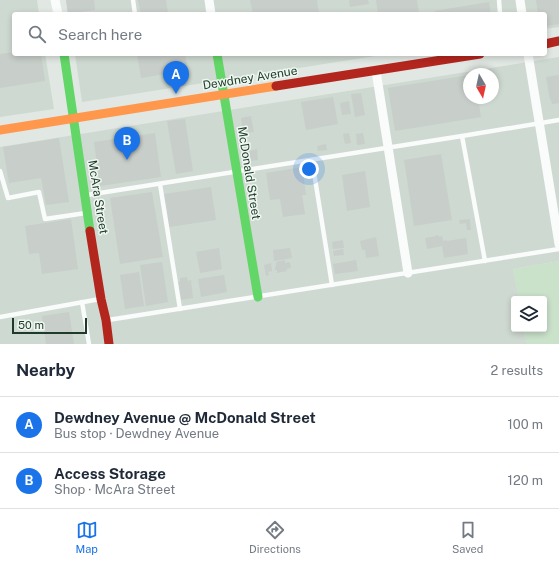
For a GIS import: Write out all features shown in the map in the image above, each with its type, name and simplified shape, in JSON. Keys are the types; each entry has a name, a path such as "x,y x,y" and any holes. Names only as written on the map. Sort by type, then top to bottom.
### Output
{"street":[{"path":"55,0 58,12"},
{"path":"209,0 211,12"},
{"path":"520,0 522,12"},
{"path":"547,44 559,42"},
{"name":"McAra Street","path":"64,56 109,344"},
{"name":"McDonald Street","path":"217,56 258,296"},
{"name":"Dewdney Avenue","path":"0,130 468,56"},
{"path":"528,56 559,244"},
{"path":"376,71 408,273"}],"lane":[{"path":"133,0 135,12"},
{"path":"498,0 500,12"},
{"path":"85,196 559,120"},
{"path":"462,136 485,261"},
{"path":"312,160 332,285"},
{"path":"0,171 8,198 39,192 44,219 88,213"},
{"path":"160,184 180,309"},
{"path":"106,320 559,249"},
{"path":"0,316 102,299"},
{"path":"82,302 89,344"}],"shaded area":[{"path":"0,0 37,0 39,12 12,12 12,56 45,56 54,109 0,117"},
{"path":"66,0 559,0 559,27 547,29 547,12 68,12"},
{"path":"75,56 375,56 82,102"},
{"path":"559,57 559,261 513,269 518,296 511,296 511,332 525,332 527,344 0,344 0,147 463,72 463,104 499,104 499,68 491,68"}],"green space":[{"path":"559,261 559,344 527,344 525,332 547,332 547,296 518,296 513,269"}],"building":[{"path":"66,0 94,0 95,10 68,12"},
{"path":"138,0 166,0 168,12 141,12"},
{"path":"250,0 317,0 319,12 253,12"},
{"path":"349,0 368,0 369,4 350,7"},
{"path":"376,0 417,0 419,12 378,12"},
{"path":"536,0 559,0 559,24 547,26 547,12 538,12"},
{"path":"489,2 491,12 434,12"},
{"path":"12,52 12,56 41,56 45,81 0,88 0,54"},
{"path":"137,56 185,56 188,70 141,78"},
{"path":"559,75 559,103 552,104 546,77"},
{"path":"463,76 463,104 479,104 481,117 395,131 388,88"},
{"path":"361,93 365,115 355,117 351,94"},
{"path":"333,97 338,124 306,130 301,102"},
{"path":"349,101 351,114 342,115 340,103"},
{"path":"251,116 254,132 243,133 241,118"},
{"path":"185,119 193,171 176,174 167,121"},
{"path":"155,133 161,177 100,186 94,142"},
{"path":"349,133 351,143 345,144 343,134"},
{"path":"363,133 365,144 357,145 356,134"},
{"path":"59,138 69,202 46,205 41,178 9,183 3,147"},
{"path":"326,144 327,150 318,151 317,146"},
{"path":"257,149 258,160 251,161 249,151"},
{"path":"441,154 452,220 414,226 404,160"},
{"path":"302,167 306,195 302,195 305,214 283,217 280,199 270,200 266,173"},
{"path":"365,171 370,207 347,211 342,175"},
{"path":"211,187 216,220 169,227 164,194"},
{"path":"152,192 163,257 120,264 110,198"},
{"path":"71,219 78,269 42,274 39,253 29,254 25,226"},
{"path":"470,219 471,230 467,230 466,223 460,224 459,220"},
{"path":"436,235 439,237 442,236 443,241 466,238 468,254 444,258 442,246 427,249 425,238"},
{"path":"376,237 379,256 366,258 365,250 362,250 360,241"},
{"path":"343,240 344,248 333,249 332,242"},
{"path":"219,248 222,269 200,273 196,252"},
{"path":"290,248 292,258 274,261 273,250"},
{"path":"343,249 344,255 334,256 333,251"},
{"path":"285,260 285,263 290,262 291,268 286,269 287,271 277,273 277,270 275,270 276,262"},
{"path":"356,260 358,271 335,274 333,264"},
{"path":"162,262 168,302 146,306 140,265"},
{"path":"271,263 272,271 268,272 269,275 266,276 264,265"},
{"path":"139,272 144,306 125,309 120,275"},
{"path":"224,275 227,292 201,297 198,279"},
{"path":"187,277 188,281 191,280 193,298 181,300 178,282 180,282 180,278"},
{"path":"69,312 74,344 46,344 42,316"}],"traffic: fast":[{"path":"64,56 90,231"},
{"path":"217,56 258,297"}],"traffic: slow":[{"path":"0,130 276,86"}],"traffic: jam":[{"path":"547,44 559,41"},
{"path":"276,86 467,56"},
{"path":"90,231 109,344"}],"place":[{"name":"Dewdney Avenue @ McDonald Street","path":"176,94"},
{"name":"Access Storage","path":"127,160"}]}
